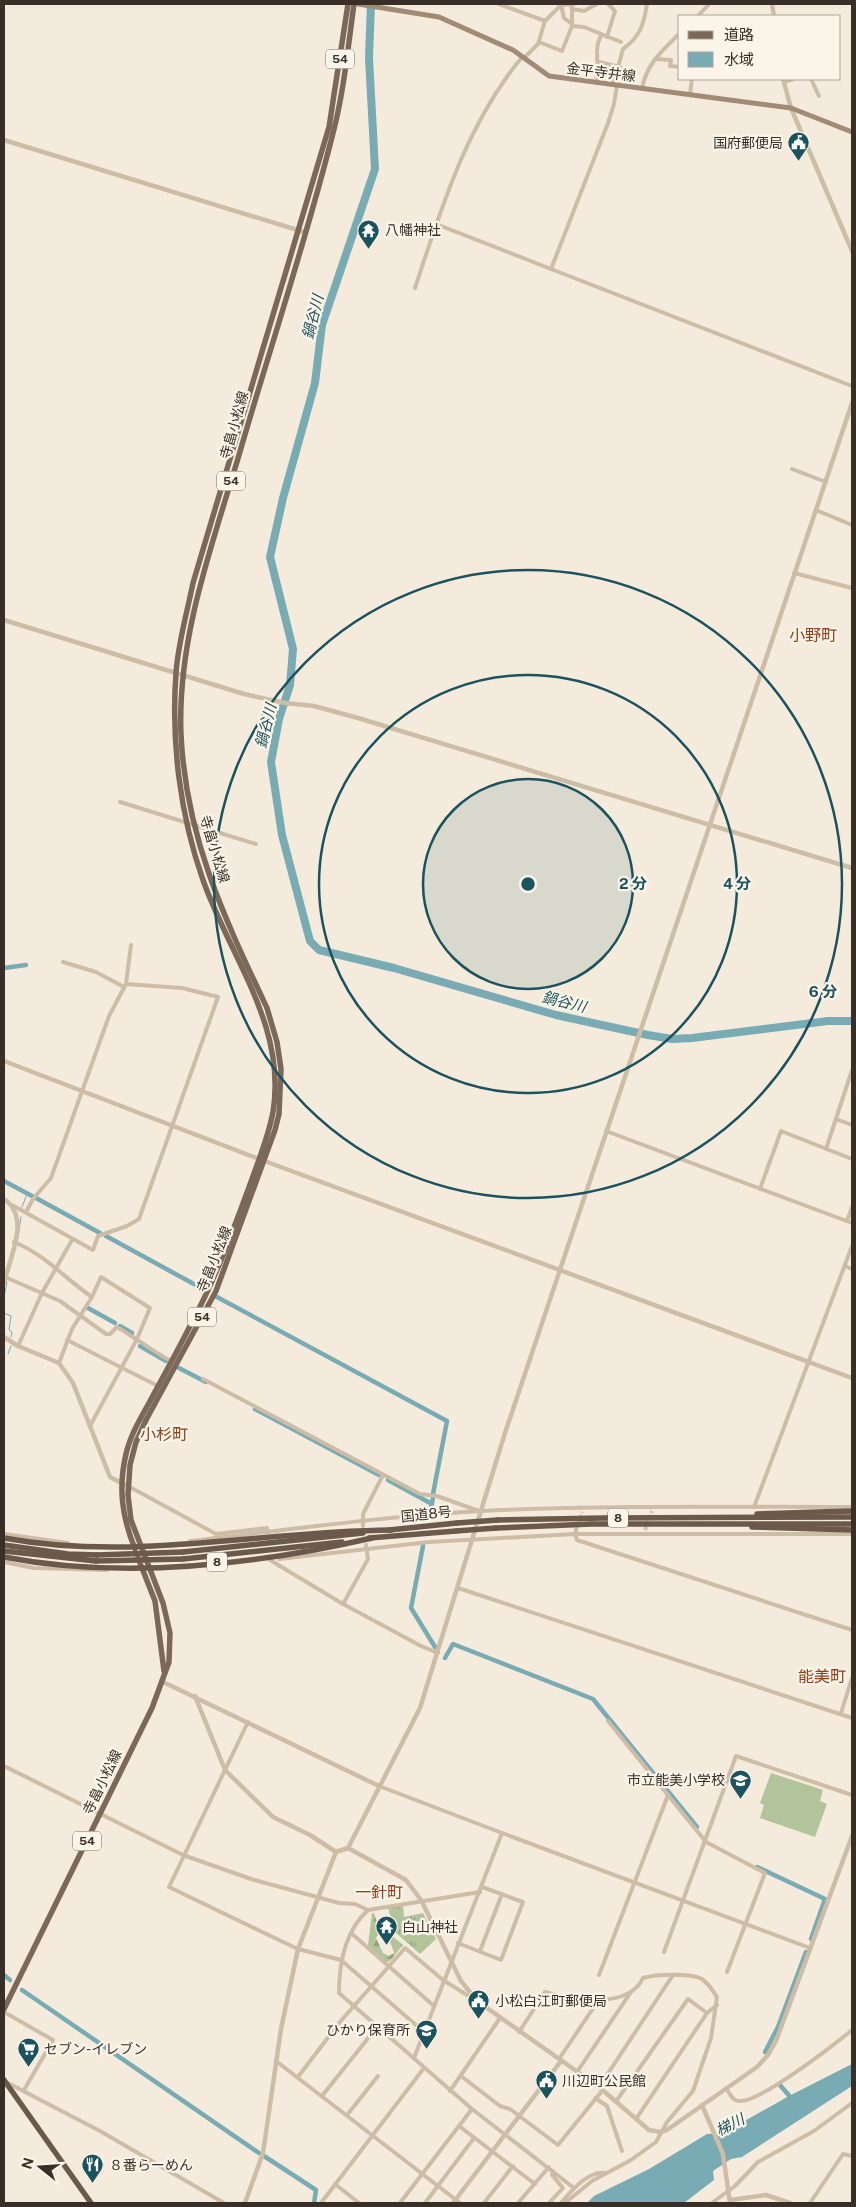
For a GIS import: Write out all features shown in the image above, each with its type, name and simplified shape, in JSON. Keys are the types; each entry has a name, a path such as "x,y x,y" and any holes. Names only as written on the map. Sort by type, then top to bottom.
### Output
{"highway":[{"path":"755,1516 852,1511"},
{"name":"国道8号","path":"4,1551 44,1557 97,1558 183,1555 496,1528 591,1524 692,1524 738,1521 755,1516 852,1517"},
{"name":"国道8号","path":"183,1555 391,1530 498,1520 705,1518 738,1521"},
{"path":"738,1521 753,1525 852,1530"},
{"path":"753,1525 852,1524"},
{"path":"4,1538 92,1548 166,1547 323,1532 391,1530"},
{"name":"8","path":"4,1557 60,1565 142,1569 187,1566 290,1554 372,1538"},
{"name":"国道8号","path":"4,1545 97,1558"},
{"path":"4,2081 91,2203"}],"main road":[{"name":"寺畠小松線","path":"301,231 329,127 348,4"},
{"name":"寺畠小松線","path":"164,1671 155,1600 142,1569 130,1520 128,1486 130,1465 136,1442 216,1291 262,1159 271,1120 276,1073 273,1048 254,991 203,880 187,822 180,787 175,734 179,674 193,583 337,116 356,4"},
{"name":"金平寺井線","path":"356,4 439,17 486,36 524,56 549,76 791,108 852,132"},
{"name":"寺畠小松線","path":"4,2010 152,1708 164,1671 169,1662 170,1633 163,1602 150,1568 137,1547 124,1518 121,1483 127,1448 218,1271 279,1114 281,1080 277,1042 267,1008 209,878 194,824 186,786 181,734 179,674"}],"street":[{"path":"499,4 545,21"},
{"path":"559,5 572,6 584,11 597,4"},
{"path":"607,36 615,11 608,4"},
{"path":"613,9 615,4"},
{"path":"623,49 629,45 641,30 647,4"},
{"path":"699,15 707,4"},
{"path":"415,288 450,182 480,120 501,82 539,42 545,21 559,5"},
{"path":"559,5 564,18 572,25 584,27 602,36 607,36 629,45"},
{"path":"539,42 562,51 572,25 572,6"},
{"path":"597,83 597,45 602,36"},
{"path":"642,89 644,76 654,59 678,36"},
{"path":"551,269 614,104 615,85 623,49 621,42"},
{"path":"654,59 671,60 670,66 678,67"},
{"path":"598,62 620,67"},
{"path":"690,94 692,80"},
{"path":"784,80 791,108 852,251"},
{"path":"811,80 819,96"},
{"path":"4,140 301,231"},
{"path":"436,224 852,386"},
{"path":"245,2203 263,2153 281,2029 298,1949 336,1852 348,1848 420,1708 472,1539 560,1268 852,403"},
{"path":"792,470 826,482"},
{"path":"816,510 852,525"},
{"path":"794,573 852,588"},
{"path":"4,620 101,652 269,700 302,705 358,718 852,868"},
{"path":"120,802 256,844"},
{"path":"26,1212 33,1199 51,1178 109,1016 125,986 131,945"},
{"path":"4,1199 92,1250 98,1236 128,1226 139,1219 218,997 182,988 125,986 96,972 63,962"},
{"path":"4,1061 852,1378"},
{"path":"826,1149 852,1071 845,1068"},
{"path":"836,1119 852,1125"},
{"path":"606,1131 852,1223"},
{"path":"760,1189 781,1132 852,1159"},
{"path":"12,1204 17,1212 18,1223 4,1280 60,1301 106,1334 110,1334 117,1327 137,1339 144,1346 171,1361"},
{"path":"847,1221 852,1207"},
{"path":"18,1346 42,1293 72,1240"},
{"path":"14,1242 33,1250 56,1267 68,1281 92,1297"},
{"path":"754,1506 810,1362 852,1246"},
{"path":"845,1266 852,1269"},
{"path":"59,1363 67,1340 92,1297 101,1277 150,1308 137,1339 89,1427"},
{"path":"4,1336 18,1346 59,1363 73,1383 110,1477 216,1534 267,1528 267,1532"},
{"path":"67,1340 158,1386"},
{"path":"203,1379 420,1494 437,1496 481,1512"},
{"path":"363,1524 363,1514 384,1475"},
{"path":"166,1547 180,1542 267,1532 434,1518 481,1512 754,1506 852,1507"},
{"path":"575,1532 577,1540 852,1630"},
{"path":"187,1566 193,1568 430,1541 575,1532 852,1534"},
{"path":"4,1534 84,1544 92,1548"},
{"path":"343,1604 368,1559 366,1547"},
{"path":"270,1560 343,1604 421,1646 438,1653"},
{"path":"4,1562 34,1568 73,1571 119,1568"},
{"path":"458,1588 852,1718"},
{"path":"841,1713 852,1678"},
{"path":"161,1680 380,1786 810,1948"},
{"path":"194,1696 225,1770 273,1817 310,1835 336,1852"},
{"path":"608,1721 706,1842 765,1873 728,1972"},
{"path":"248,1722 169,1887 298,1949 341,1960 424,2032"},
{"path":"664,1952 736,1756 852,1795"},
{"path":"4,1766 183,1855 251,1879 339,1903 354,1904 368,1910"},
{"path":"599,1975 668,1795"},
{"path":"414,2058 502,1833"},
{"path":"298,2077 353,2006 405,1948 443,1980 477,2001 616,2100 649,2130 660,2132 667,2130 757,2067 768,2055 776,2041 852,1836"},
{"path":"348,1848 401,1876 421,1900 451,1962 461,1980 477,2001"},
{"path":"458,1943 501,1960 523,1902 481,1889 368,1910 357,1920 341,1960 339,1994 450,2091 574,2188"},
{"path":"480,1952 502,1894"},
{"path":"351,1933 434,2006"},
{"path":"462,2076 500,2106 510,2109 558,2145 596,2098 674,1975"},
{"path":"565,2203 578,2191 606,2172 631,2160 656,2142 660,2132 692,2091 704,2063 718,1998 701,1978 674,1975 643,1978 640,1985 631,1992 577,2072"},
{"path":"518,2032 545,1992 569,1999 598,2001 631,1992"},
{"path":"616,2100 688,1999 707,2013"},
{"path":"454,2201 520,2116 560,2060 598,2001"},
{"path":"636,2119 707,2013 717,2005"},
{"path":"4,2010 53,2040 24,2090"},
{"path":"450,2091 500,2018"},
{"path":"322,2096 377,2027"},
{"path":"726,2088 734,2100 754,2098 813,2060 852,2030"},
{"path":"276,2061 423,2174 454,2201 460,2203"},
{"path":"322,2203 372,2134 424,2068"},
{"path":"347,2115 378,2076"},
{"path":"4,2081 24,2090 224,2203"},
{"path":"596,2098 607,2106 622,2151"},
{"path":"712,2203 728,2188 744,2178 758,2162 814,2131 852,2103"},
{"path":"702,2104 723,2154 730,2201 766,2195 790,2203"},
{"path":"400,2203 472,2109"},
{"path":"459,2126 535,2184"},
{"path":"425,2203 474,2138"},
{"path":"810,2203 843,2154 852,2156"},
{"path":"484,2203 513,2166"},
{"path":"518,2203 549,2167"},
{"path":"549,2203 563,2188 552,2175 553,2170"},
{"path":"561,2203 574,2188 601,2172 606,2172"},
{"path":"335,2184 360,2203"}],"green space":[{"path":"771,1773 823,1790 820,1801 827,1804 815,1837 760,1818 764,1805 760,1803"},
{"path":"403,1905 404,1917 423,1913 436,1939 420,1954 395,1932 388,1908"},
{"path":"372,1913 374,1913 380,1931 376,1938 383,1953 389,1956 394,1953 388,1935 390,1934 403,1945 390,1961 386,1962 368,1945"}],"water":[{"path":"852,2064 852,2086 742,2157 731,2159 713,2171 714,2180 684,2203 587,2203 594,2196 649,2169 707,2134 723,2133"}],"waterway":[{"name":"鍋谷川","path":"371,4 369,58 375,169 322,325 315,383 283,498 270,557 293,649 290,685 279,719 271,762 282,835 310,941 319,950 394,968 556,1015 672,1039 828,1021 852,1021"},
{"path":"852,951 852,960"},
{"path":"4,968 26,965"},
{"path":"4,1181 32,1196"},
{"path":"22,1207 27,1194"},
{"path":"36,1198 100,1233"},
{"path":"18,1238 21,1217"},
{"path":"106,1236 203,1289"},
{"path":"4,1297 7,1282"},
{"path":"217,1297 447,1421 433,1494"},
{"path":"88,1308 115,1323"},
{"path":"4,1313 11,1316 9,1330 12,1332 11,1337"},
{"path":"120,1326 132,1333"},
{"path":"8,1354 11,1346"},
{"path":"140,1346 166,1361"},
{"path":"179,1368 206,1382"},
{"path":"255,1409 379,1475"},
{"path":"388,1480 432,1504"},
{"path":"430,1512 433,1498"},
{"path":"423,1546 411,1608 435,1647"},
{"path":"445,1658 453,1644 593,1699 697,1827"},
{"path":"757,1867 825,1899 811,1939"},
{"path":"765,2052 778,2027 806,1952"},
{"path":"4,1975 10,1980"},
{"path":"22,1990 259,2153"},
{"path":"780,2085 792,2099"},
{"path":"264,2156 316,2190 314,2203"}],"tunnel":[{"path":"645,1530 652,1511"},
{"path":"576,1530 582,1512"}],"place":[{"name":"国府郵便局","path":"799,162"},
{"name":"八幡神社","path":"369,249"},
{"name":"市立能美小学校","path":"741,1799"},
{"name":"白山神社","path":"386,1946"},
{"name":"小松白江町郵便局","path":"479,2020"},
{"name":"ひかり保育所","path":"426,2049"},
{"name":"セブン-イレブン","path":"28,2068"},
{"name":"川辺町公民館","path":"546,2100"},
{"name":"８番らーめん","path":"93,2184"}],"district":[{"name":"小野町","path":"813,635"},
{"name":"小杉町","path":"164,1434"},
{"name":"能美町","path":"822,1676"},
{"name":"一針町","path":"379,1892"}],"water label":[{"name":"梯川","path":"730,2125"}]}
